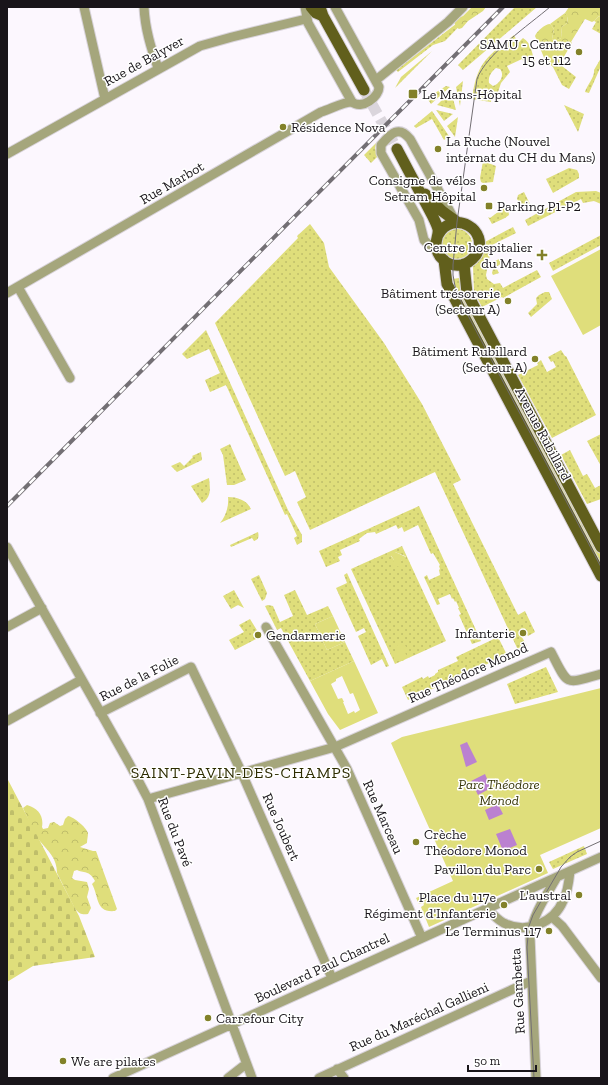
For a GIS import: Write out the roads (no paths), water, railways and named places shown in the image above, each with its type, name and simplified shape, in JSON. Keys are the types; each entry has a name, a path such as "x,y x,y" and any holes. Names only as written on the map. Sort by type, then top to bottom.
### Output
{"main road":[{"path":"310,7 316,13 322,11 364,90"},
{"path":"396,149 416,184 438,229 436,247"},
{"path":"416,184 428,199 456,221 470,226 475,231 479,241 476,254 472,259 464,264 453,265 444,260"},
{"path":"438,235 444,227 456,221"},
{"name":"Avenue Rubillard","path":"436,247 444,260 447,284 601,576"},
{"name":"Avenue Rubillard","path":"464,264 467,293 601,547"}],"street":[{"path":"84,7 105,99"},
{"path":"144,7 148,40 158,68"},
{"path":"305,7 306,19 352,102 356,105 362,105 374,97 379,89 376,80 335,7"},
{"path":"376,80 445,24 463,7"},
{"name":"Rue de Balyver","path":"7,154 158,68 200,46 306,19"},
{"name":"Rue Marbot","path":"7,293 321,112 333,109 346,102 352,102"},
{"name":"Avenue Rubillard","path":"436,247 428,244 424,240 419,220 381,153 381,145 392,133 402,132 410,139 456,221"},
{"path":"18,287 70,378"},
{"name":"Rue du Pavé","path":"7,547 148,800 231,1026 252,1078"},
{"path":"7,627 42,608"},
{"name":"Rue Marceau","path":"266,627 347,769 422,938"},
{"name":"Rue Théodore Monod","path":"335,747 551,652 564,677 568,681 576,681 601,674"},
{"name":"Rue de la Folie","path":"100,714 191,667"},
{"name":"Rue Joubert","path":"191,667 242,773 332,978"},
{"path":"7,721 81,680"},
{"path":"148,800 335,747"},
{"name":"Boulevard Paul Chantrel","path":"113,1078 231,1026 332,978 601,857"},
{"path":"487,909 501,922 507,925 531,926 542,923 557,912 564,899 570,871"},
{"name":"Rue Gambetta","path":"536,1078 529,946 531,926 557,877"},
{"path":"552,917 562,926 600,976"},
{"name":"Rue du Maréchal Gallieni","path":"319,1078 531,981"},
{"path":"228,1078 246,1064"},
{"path":"337,1069 344,1078"}],"tunnel":[{"path":"364,90 397,149"}],"tram line":[{"path":"550,7 509,40 489,60 477,79 457,222 453,275 455,286 462,304 601,567"},
{"path":"534,1078 527,947 529,926 533,915 561,867 577,852 601,841"}],"railway":[{"path":"7,506 503,7"}],"place":[{"name":"SAMU - Centre 15 et 112","path":"579,52"},
{"name":"Le Mans-Hôpital","path":"413,94"},
{"name":"Résidence Nova","path":"283,127"},
{"name":"La Ruche (Nouvel internat du CH du Mans)","path":"438,149"},
{"name":"Consigne de vélos Setram Hôpital","path":"484,188"},
{"name":"Parking P1-P2","path":"489,206"},
{"name":"Centre hospitalier du Mans","path":"542,255"},
{"name":"Bâtiment trésorerie (Secteur A)","path":"508,301"},
{"name":"Bâtiment Rubillard (Secteur A)","path":"535,359"},
{"name":"Infanterie","path":"523,633"},
{"name":"Gendarmerie","path":"258,635"},
{"name":"Crèche Théodore Monod","path":"416,842"},
{"name":"Pavillon du Parc","path":"539,869"},
{"name":"L'austral","path":"579,895"},
{"name":"Place du 117e Régiment d'Infanterie","path":"504,905"},
{"name":"Le Terminus 117","path":"549,931"},
{"name":"Carrefour City","path":"208,1018"},
{"name":"We are pilates","path":"63,1061"}],"district":[{"name":"SAINT-PAVIN-DES-CHAMPS","path":"241,772"}],"park label":[{"name":"Parc Théodore Monod","path":"499,792"}]}
